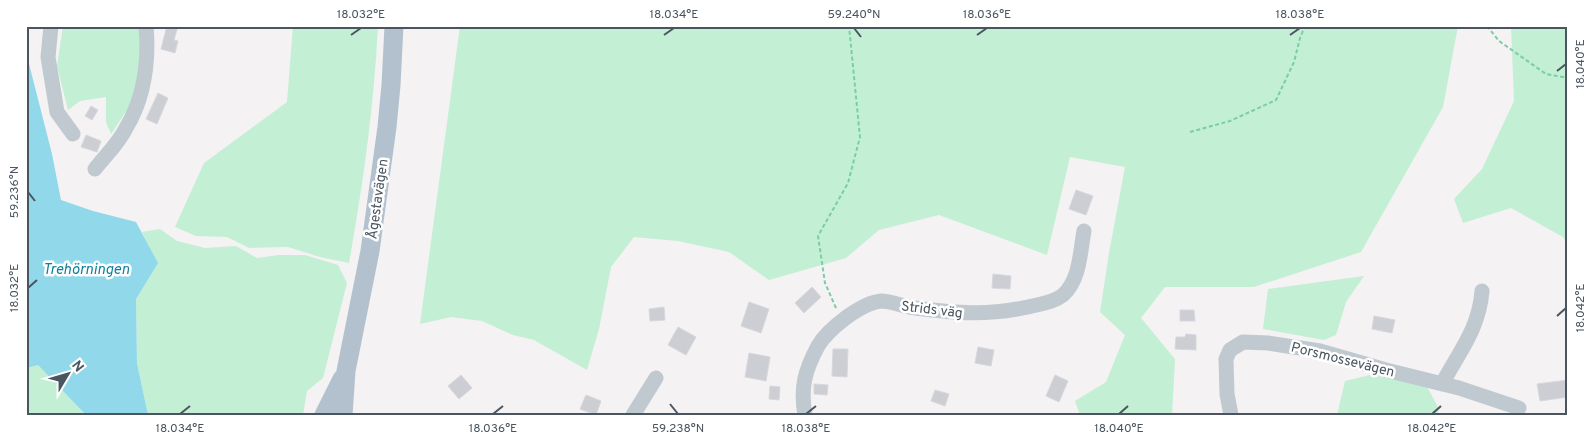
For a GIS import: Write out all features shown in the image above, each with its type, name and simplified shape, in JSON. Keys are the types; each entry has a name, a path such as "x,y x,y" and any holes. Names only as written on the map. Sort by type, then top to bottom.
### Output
{"main road":[{"name":"Ågestavägen","path":"343,415 346,371 370,251 388,111 394,26"},
{"name":"Ågestavägen","path":"324,415 346,371"}],"street":[{"path":"51,26 48,57 57,112 73,134"},
{"path":"96,169 126,129 142,90 148,48 146,26"},
{"name":"Strids väg","path":"805,415 802,398 808,367 822,340 842,320 861,308 882,301 912,308 966,314 1007,311 1052,301 1064,294 1077,274 1084,231"},
{"path":"1442,384 1476,324 1481,308 1482,292"},
{"name":"Porsmossevägen","path":"1231,415 1227,394 1226,359 1230,350 1243,342 1268,342 1320,351 1459,388 1519,408"},
{"path":"633,415 656,378"}],"path":[{"path":"842,320 825,283 818,236 848,183 860,137 849,26"},
{"path":"1190,132 1230,121 1276,100 1294,62 1305,26"},
{"path":"1487,26 1499,41 1546,74 1568,78"}],"green space":[{"path":"63,26 139,26 141,57 134,100 111,134 106,122 106,97 80,101 68,110 57,66"},
{"path":"293,26 378,26 374,86 367,145 349,263 320,257 288,247 249,248 227,237 196,236 175,227 204,163 287,102"},
{"path":"460,26 1458,26 1443,107 1361,252 1254,287 1165,287 1141,318 1175,359 1172,415 1080,415 1075,401 1106,382 1125,335 1100,312 1125,167 1070,157 1047,255 939,215 879,230 846,258 769,280 729,252 678,241 634,237 611,267 599,329 587,370 534,340 513,335 482,321 451,317 420,324"},
{"path":"1511,26 1568,26 1568,246 1563,237 1511,208 1463,223 1454,199 1482,169 1514,101"},
{"path":"160,229 177,241 205,248 236,246 257,258 279,255 305,255 338,265 347,283 323,378 307,391 303,415 148,415 137,363 136,299 157,263 142,232"},
{"path":"1364,276 1346,302 1336,335 1324,340 1263,329 1268,289"},
{"path":"26,352 40,364 39,366 86,415 26,415"},
{"path":"1370,375 1424,381 1439,409 1437,415 1337,415 1345,381"}],"water":[{"name":"Trehörningen","path":"26,52 52,154 61,200 93,211 136,222 158,263 136,299 137,363 148,415 86,415 38,365 26,368"}],"building":[{"path":"167,26 178,26 174,40 178,41 175,53 161,49"},
{"path":"158,93 168,98 157,124 146,119"},
{"path":"91,106 98,110 92,120 85,116"},
{"path":"86,135 101,141 97,152 81,147"},
{"path":"1076,190 1093,196 1086,215 1069,209"},
{"path":"993,274 1011,276 1010,289 992,288"},
{"path":"812,287 821,297 804,313 795,303"},
{"path":"749,302 769,309 761,333 741,326"},
{"path":"664,307 665,320 650,321 649,309"},
{"path":"1180,310 1194,310 1195,321 1180,321"},
{"path":"1374,316 1395,320 1392,333 1372,329"},
{"path":"678,327 696,337 686,355 668,345"},
{"path":"1186,334 1196,335 1196,350 1175,349 1176,337 1185,337"},
{"path":"978,347 994,350 991,366 975,363"},
{"path":"833,349 848,349 847,377 832,376"},
{"path":"749,353 770,357 766,381 745,377"},
{"path":"461,375 472,388 459,399 448,386"},
{"path":"1055,375 1068,381 1059,402 1046,396"},
{"path":"1568,380 1568,397 1540,401 1537,384"},
{"path":"814,384 828,385 827,395 814,394"},
{"path":"770,386 780,387 779,400 769,399"},
{"path":"935,390 949,394 945,406 931,401"},
{"path":"586,395 601,401 596,415 580,409"}]}
